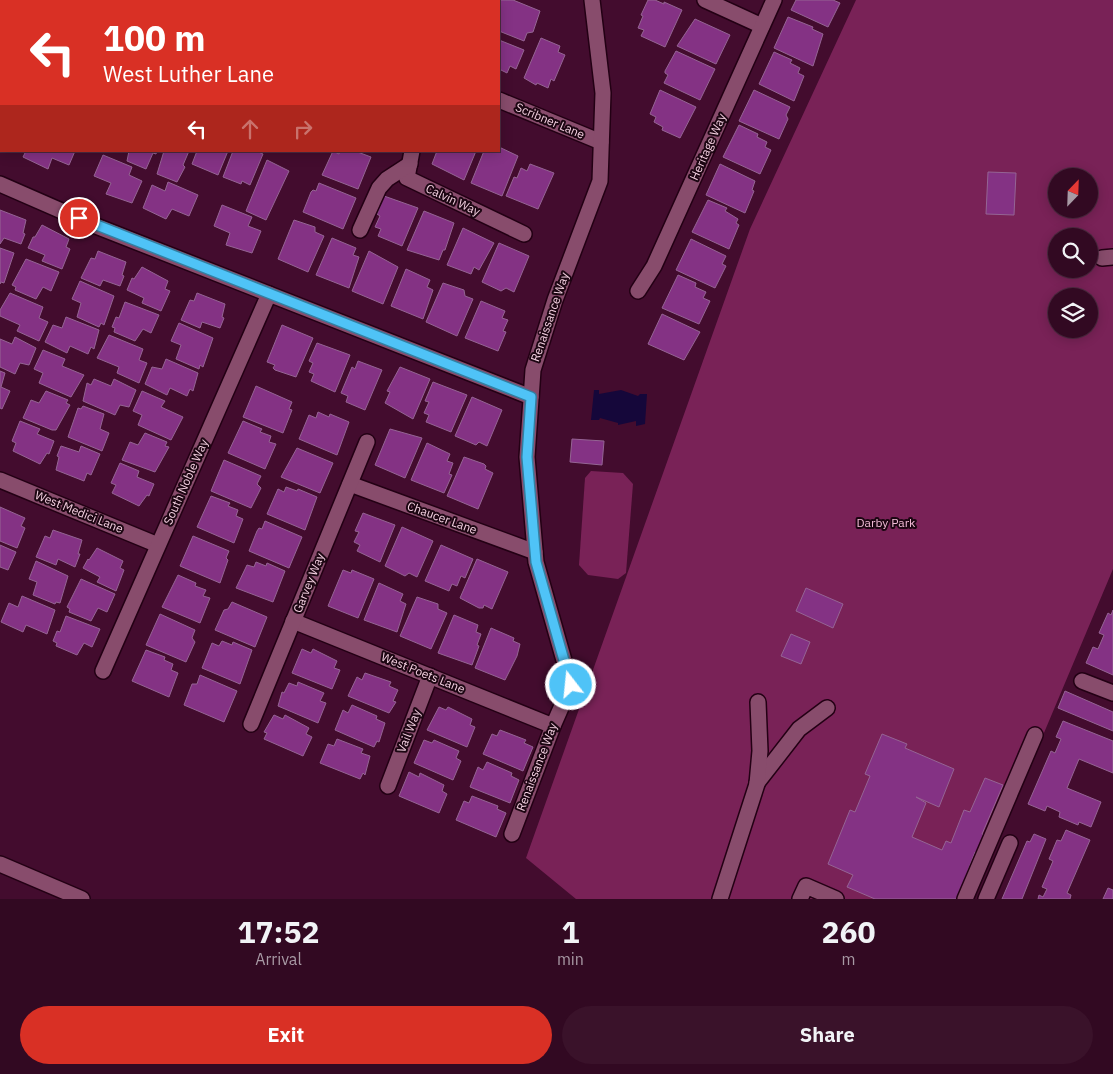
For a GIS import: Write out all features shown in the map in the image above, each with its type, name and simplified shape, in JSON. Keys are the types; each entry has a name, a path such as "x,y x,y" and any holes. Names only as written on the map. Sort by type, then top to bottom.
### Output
{"street":[{"name":"Renaissance Way","path":"512,834 553,726 571,685 536,562 527,457 532,370 555,300 600,181 603,93 592,0"},
{"path":"705,0 762,26"},
{"name":"Heritage Way","path":"638,291 654,266 774,0"},
{"name":"Scribner Lane","path":"500,100 601,142"},
{"path":"360,230 379,188 411,157"},
{"name":"Calvin Way","path":"411,157 407,178 524,234"},
{"path":"0,184 96,226 531,397"},
{"name":"South Noble Way","path":"103,671 269,294"},
{"name":"Garvey Way","path":"250,724 367,442"},
{"name":"West Medici Lane","path":"0,480 158,545"},
{"name":"Chaucer Lane","path":"350,484 535,552"},
{"name":"West Poets Lane","path":"293,621 553,726"},
{"name":"Vail Way","path":"388,786 430,676"},
{"path":"1082,681 1113,693"},
{"path":"720,899 757,784 760,751 758,702"},
{"path":"757,784 800,730 827,708"},
{"path":"965,899 1035,735"},
{"path":"986,899 1010,843"},
{"path":"0,864 82,899"},
{"path":"800,899 806,886 836,899"}],"green space":[{"name":"Darby Park","path":"856,0 1113,0 1113,569 974,899 576,899 526,858 750,229"},
{"path":"591,471 623,473 633,484 626,573 618,579 588,575 579,565 585,478"}],"shaded area":[{"path":"594,390 599,390 599,394 621,390 638,396 640,394 647,394 645,424 636,426 636,421 618,425 618,423 600,418 599,420 591,420"}],"building":[{"path":"500,0 513,0 540,11 533,32 527,33 524,41 500,31"},
{"path":"648,0 655,0 664,4 664,2 682,10 665,47 641,36 644,30 638,28 643,16 641,15"},
{"path":"796,0 833,0 840,3 828,27 791,10"},
{"path":"788,17 813,27 812,29 823,34 813,66 774,48"},
{"path":"695,19 730,35 716,64 677,46"},
{"path":"541,38 560,46 558,52 565,55 554,81 551,79 548,88 537,83 536,85 524,78"},
{"path":"500,40 524,50 516,69 510,66 507,73 500,70"},
{"path":"676,51 715,69 700,100 664,83 668,75 665,71"},
{"path":"774,52 792,60 790,63 800,68 798,73 804,76 794,101 759,84"},
{"path":"660,90 696,107 680,138 662,130 663,127 654,122 656,117 650,114"},
{"path":"754,90 790,107 786,115 788,119 779,139 739,121"},
{"path":"739,125 758,134 757,137 767,142 765,147 771,150 760,174 723,157"},
{"path":"500,147 518,156 502,196 471,183 484,152 500,152"},
{"path":"26,152 75,152 69,165 52,158 48,169 23,157"},
{"path":"129,152 157,152 156,154 153,153 146,169 127,161"},
{"path":"164,152 189,152 183,165 185,167 177,182 157,174"},
{"path":"197,152 228,152 218,175 192,164"},
{"path":"233,152 258,152 263,154 250,185 242,181 241,184 223,177"},
{"path":"333,152 339,154 340,152 358,152 371,157 358,189 322,175"},
{"path":"437,152 476,152 464,180 432,164"},
{"path":"103,155 132,167 129,175 142,181 132,203 106,194 111,183 94,176"},
{"path":"267,160 289,171 266,220 246,211"},
{"path":"530,164 554,173 538,209 506,196 514,177 517,178 521,168 527,171"},
{"path":"720,164 755,181 752,190 754,191 745,213 706,195"},
{"path":"988,172 1016,173 1014,215 986,214"},
{"path":"168,182 198,195 189,216 172,209 166,219 143,208 152,185 165,191"},
{"path":"319,183 356,198 343,229 303,212 311,192 313,190 316,191"},
{"path":"384,196 418,208 402,246 378,236 381,229 375,227 380,216 377,214"},
{"path":"708,200 727,208 725,211 738,219 736,223 739,225 729,249 692,232"},
{"path":"222,205 252,217 248,226 261,231 252,253 226,245 230,233 214,226"},
{"path":"0,210 26,220 23,233 25,234 21,244 4,238 0,244"},
{"path":"424,211 454,223 445,250 443,250 439,260 407,250"},
{"path":"294,220 315,227 315,232 324,236 308,272 278,259"},
{"path":"42,225 69,239 66,247 70,249 62,269 42,261 45,255 28,248"},
{"path":"463,228 494,243 479,270 474,267 471,274 447,265"},
{"path":"332,238 356,248 353,255 359,257 349,288 316,275"},
{"path":"691,239 726,256 722,264 726,266 715,288 676,270"},
{"path":"499,243 529,256 514,292 506,288 501,291 482,282"},
{"path":"0,248 14,253 4,283 1,282 0,284"},
{"path":"98,251 126,262 120,286 103,280 100,286 81,278 91,258 95,259"},
{"path":"369,251 398,267 383,304 352,291"},
{"path":"26,259 59,272 51,291 43,287 36,299 15,290 16,287 12,285"},
{"path":"142,267 168,281 165,289 170,291 161,311 142,303 144,298 127,290 132,278 134,279"},
{"path":"406,269 430,280 427,287 433,290 423,319 391,306"},
{"path":"678,275 696,283 695,287 706,292 703,298 710,301 699,324 662,308"},
{"path":"80,281 114,296 104,325 101,323 99,327 77,317 81,303 72,299"},
{"path":"443,283 464,290 465,296 473,299 457,336 426,322"},
{"path":"10,293 43,307 39,318 48,322 39,341 17,331 20,325 0,316 0,310"},
{"path":"197,293 225,304 222,317 224,318 220,328 202,322 200,328 181,320 190,300 194,301"},
{"path":"481,301 505,311 502,318 508,320 503,331 506,332 498,351 465,338"},
{"path":"125,302 159,315 151,333 143,329 135,341 114,332 115,328 112,327 116,317 119,318"},
{"path":"662,314 700,332 684,360 648,344"},
{"path":"66,317 99,330 94,349 91,347 88,354 70,346 67,353 45,342 53,325 62,328"},
{"path":"179,323 213,338 203,367 200,365 199,369 176,359 181,345 171,341"},
{"path":"282,325 313,338 296,377 275,370 273,368 275,365 267,362"},
{"path":"109,335 143,349 139,360 147,363 139,383 117,373 119,367 97,358"},
{"path":"15,337 36,348 29,365 20,363 15,374 0,367 0,339 12,344"},
{"path":"317,343 350,355 335,392 311,381 314,374 309,372 313,363 309,361"},
{"path":"43,350 65,359 62,366 84,375 71,397 39,383 43,373 34,369"},
{"path":"166,359 198,373 193,391 190,389 187,396 170,388 167,395 145,384 152,367 162,369"},
{"path":"358,361 382,370 365,410 346,402 348,396 341,393 352,367 355,369"},
{"path":"400,367 430,379 413,419 385,403 390,392 387,391"},
{"path":"0,371 5,373 1,387 10,391 2,409 0,408"},
{"path":"94,379 111,386 114,379 136,390 129,407 120,405 115,415 83,401 87,383 91,385"},
{"path":"433,382 467,395 451,432 426,422 429,415 424,413 429,402 425,401"},
{"path":"256,386 292,402 289,409 292,410 283,433 243,417"},
{"path":"46,391 68,400 66,403 70,405 56,430 23,418 31,400 39,403"},
{"path":"142,391 165,401 161,407 183,417 171,440 138,425 142,415 133,411"},
{"path":"472,397 502,410 487,446 479,442 476,445 455,436"},
{"path":"83,406 104,414 100,429 109,433 102,451 68,437 78,408 81,409"},
{"path":"318,412 329,417 330,414 349,422 337,455 299,439 309,415 316,418"},
{"path":"20,421 40,429 37,434 54,441 49,454 47,453 40,464 13,451 16,443 12,441"},
{"path":"243,421 262,429 260,432 271,436 269,442 276,444 265,469 228,453"},
{"path":"390,429 422,438 405,478 375,465"},
{"path":"145,433 167,442 165,446 169,447 155,472 122,460 130,442 138,445"},
{"path":"572,439 604,441 602,465 570,462"},
{"path":"427,443 450,454 447,461 453,463 449,474 452,475 444,493 411,480"},
{"path":"61,446 79,452 81,446 100,454 91,475 87,473 84,481 56,470 59,457 57,456"},
{"path":"297,448 333,463 320,493 281,477"},
{"path":"464,457 484,464 486,466 485,469 493,473 478,509 447,496"},
{"path":"224,460 261,476 257,484 261,488 251,508 211,491"},
{"path":"120,463 139,471 137,477 154,484 149,496 147,495 139,506 112,493 116,485 111,483"},
{"path":"286,487 297,491 298,489 317,497 305,530 267,514 278,489 284,492"},
{"path":"211,496 230,503 228,506 238,510 236,516 243,519 234,543 197,527"},
{"path":"0,507 25,518 21,526 25,528 17,548 0,541"},
{"path":"363,513 395,525 380,562 357,551 360,545 354,542 359,532 355,531"},
{"path":"265,521 302,537 289,568 249,551 257,531 259,528 262,529"},
{"path":"402,527 433,541 417,577 409,573 405,576 385,566"},
{"path":"53,530 82,540 78,554 80,554 75,567 58,559 56,565 36,557 45,536 50,538"},
{"path":"193,536 229,551 220,583 180,566"},
{"path":"0,545 16,552 8,570 0,567"},
{"path":"441,545 473,559 465,578 461,576 457,586 452,584 449,591 425,581"},
{"path":"97,548 123,561 120,568 124,570 116,591 97,582 100,577 83,568"},
{"path":"477,559 508,572 492,609 484,605 483,608 479,608 460,598"},
{"path":"36,561 68,576 60,603 56,602 55,604 33,595 37,582 29,579"},
{"path":"256,562 266,566 267,563 285,571 273,602 236,588 247,565 254,567"},
{"path":"343,570 351,573 352,570 374,579 358,618 328,606"},
{"path":"178,575 196,583 195,586 206,590 203,596 210,598 200,623 162,607"},
{"path":"81,579 115,594 107,612 98,608 91,621 69,612 70,609 67,607"},
{"path":"379,583 403,594 400,601 406,604 397,632 364,620"},
{"path":"806,588 843,604 833,628 796,611"},
{"path":"22,596 55,610 47,634 26,625 23,632 1,622 9,603 18,607"},
{"path":"417,597 438,604 438,609 447,613 431,649 400,636"},
{"path":"232,602 267,617 255,647 215,630 224,610 228,609"},
{"path":"1113,610 1113,675 1086,663 1093,647 1098,649 1104,635 1099,633 1108,613 1111,615"},
{"path":"160,614 195,630 192,638 195,642 186,662 146,645"},
{"path":"454,615 478,625 476,632 481,634 472,665 438,653"},
{"path":"66,616 100,629 92,647 84,643 77,655 56,646 57,643 53,641 57,631 60,632"},
{"path":"491,628 514,638 513,641 520,644 517,656 505,680 475,668"},
{"path":"791,634 810,642 801,664 781,656"},
{"path":"222,641 232,645 233,642 252,650 240,684 202,668 212,643 219,646"},
{"path":"302,649 311,653 313,649 337,661 334,668 340,670 332,689 292,673"},
{"path":"146,650 165,657 164,660 173,664 171,670 178,673 169,697 132,681"},
{"path":"365,673 391,682 389,686 398,690 393,701 396,702 389,713 348,696 357,677 362,680"},
{"path":"200,675 237,691 224,722 184,705 192,684 197,684"},
{"path":"298,682 324,693 320,701 326,703 318,723 278,706 282,692 284,693 289,683 297,686"},
{"path":"1065,691 1113,712 1113,731 1058,708"},
{"path":"352,705 377,716 376,719 385,723 379,742 377,741 374,747 335,730 343,710 348,713"},
{"path":"439,707 446,710 448,707 472,719 470,725 475,727 467,747 427,730"},
{"path":"274,715 283,719 285,715 309,728 306,734 312,737 303,756 264,739 267,733 264,732"},
{"path":"1063,721 1113,741 1113,773 1079,759 1067,788 1101,802 1091,827 1079,822 1078,825 1059,817 1060,812 1047,806 1045,811 1028,804 1051,751 1055,753 1061,739 1056,737"},
{"path":"500,730 526,740 524,743 533,747 523,771 483,754 492,734 497,736"},
{"path":"882,734 907,744 905,748 954,769 939,807 916,797 926,803 912,837 942,850 946,841 951,843 964,810 970,812 985,778 1003,785 982,834 986,836 979,854 975,852 957,899 875,899 847,887 853,875 828,864 850,810 855,812 870,776 865,774"},
{"path":"337,739 363,749 361,753 370,756 365,775 363,773 360,779 320,763 328,744 334,746"},
{"path":"424,740 432,743 434,740 459,751 456,758 461,761 453,780 414,763"},
{"path":"487,762 512,773 511,776 519,780 510,803 470,787 478,767 483,770"},
{"path":"409,772 419,777 420,773 444,785 442,791 447,794 439,813 399,796"},
{"path":"472,796 498,806 497,809 506,813 496,837 456,820 464,801 469,803"},
{"path":"1066,830 1090,840 1067,893 1071,895 1070,899 1038,899 1039,895 1043,897 1047,889 1042,887 1053,861 1049,859 1057,840 1061,841"},
{"path":"1034,834 1046,839 1022,899 1002,899 1027,841 1030,842"},
{"path":"1108,888 1113,890 1113,899 1103,899"}],"route":[{"path":"79,218 186,262 531,397 527,457 536,562 571,685"}]}
